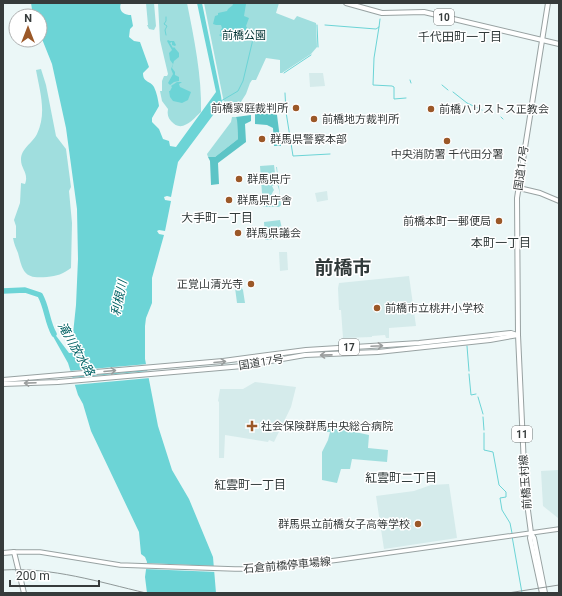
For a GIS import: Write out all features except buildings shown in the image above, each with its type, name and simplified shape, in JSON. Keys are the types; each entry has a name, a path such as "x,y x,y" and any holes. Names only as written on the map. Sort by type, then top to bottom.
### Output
{"main road":[{"name":"10","path":"346,3 382,13 424,12 542,40"},
{"name":"国道17号","path":"518,335 517,201 524,146 548,3"},
{"path":"542,40 559,44"},
{"path":"519,188 545,195 559,201"},
{"name":"国道17号","path":"3,380 238,360 306,350 406,344 511,333 518,335"},
{"name":"国道17号","path":"3,384 58,382 251,365 305,355 386,351 490,340 518,335"},
{"name":"前橋玉村線","path":"518,335 525,488 531,532 530,538 542,593"},
{"name":"石倉前橋停車場線","path":"14,552 35,552 107,564 138,566 227,569 281,568 559,529"},
{"name":"前橋玉村線","path":"531,532 534,538 545,593"},
{"path":"3,553 14,552 24,593"}],"shaded area":[{"path":"309,73 323,73 325,86 310,87"},
{"path":"255,114 277,115 281,146 274,146 273,128 267,125 255,124"},
{"path":"251,115 251,121 245,124 246,142 218,163 219,184 211,185 210,161 208,157 215,157 238,139 236,117"},
{"path":"327,191 328,200 317,202 315,193"},
{"path":"279,252 287,252 288,270 280,271"},
{"name":"前橋市立桃井小学校","path":"409,276 416,326 389,328 389,338 386,338 385,335 343,338 341,310 339,310 339,283"},
{"path":"255,382 296,387 291,407 274,442 269,440 268,442 225,435 224,458 219,458 218,401 220,389 243,389"},
{"path":"559,470 558,518 543,506 541,471"},
{"name":"群馬県立前橋女子高等学校","path":"449,484 457,538 384,549 376,496 414,491 431,485"}],"green space":[{"path":"146,3 154,3 156,26 154,30 149,29 147,25"},
{"name":"前橋公園","path":"158,3 187,3 199,71 201,112 183,126 175,125 170,120 168,117 168,109 162,101 160,91 162,91 162,81 164,76 167,76 168,74 160,40"},
{"name":"前橋公園","path":"204,3 279,3 276,13 294,20 297,16 316,23 317,47 311,54 282,73 280,73 280,60 266,58 256,80 252,80 246,94 237,108 227,107 224,103"},
{"path":"41,69 46,85 56,136 66,149 71,187 69,191 72,223 71,268 63,273 51,277 34,277 29,276 26,273 13,238 16,238 16,226 14,220 20,203 21,183 25,184 26,180 21,163 21,156 37,134 42,118 41,94 36,70"},
{"path":"232,117 236,117 237,119 238,139 215,157 208,157 207,154 231,122"},
{"path":"274,165 275,173 277,173 277,167 281,205 279,207 263,207 260,166","holes":["277,184 280,197 277,205 274,206 268,202 274,190 272,186"]},
{"path":"280,220 284,238 265,240 264,222"},
{"path":"234,280 240,281 245,303 237,303"},
{"path":"328,423 355,427 355,432 369,435 368,448 388,450 387,462 352,459 350,469 341,469 337,483 322,480 322,452 330,432 327,432"}],"water":[{"name":"利根川","path":"31,3 121,3 120,8 122,12 131,15 133,26 130,29 129,37 134,41 140,42 149,67 143,73 143,76 145,80 154,87 157,94 159,106 152,118 152,122 159,129 163,139 169,141 170,146 176,147 216,92 197,3 202,3 222,103 178,162 171,197 164,197 165,200 171,201 165,231 157,231 159,234 164,235 152,278 152,303 146,318 145,326 145,359 158,426 172,470 189,499 213,557 216,593 147,593 145,577 147,562 145,557 141,554 139,532 91,431 68,363 50,331 51,329 69,353 71,353 76,305 78,259 77,209 66,128 52,64 46,48 48,48 48,8 32,8"},
{"path":"232,3 246,4 244,16 249,18 246,26 249,31 254,31 255,34 249,34 238,30 235,36 223,42 222,37 219,35 221,34 221,25 213,24 215,16 218,15 218,13 227,11 233,5"},
{"path":"167,41 174,41 175,46 172,45 172,42 170,43 179,53 179,57 174,61 172,68 175,75 179,77 179,81 170,85 168,83 173,74 171,69 173,64 170,60 169,53 172,50"},
{"path":"177,82 182,82 179,84 180,87 191,92 188,100 182,103 173,101 170,97 169,91 172,87 171,86"}],"pier":[{"path":"148,364 149,370 70,377 68,371"},
{"path":"149,371 150,378 73,385 70,378"},
{"path":"145,563 216,566 217,572 144,569"}],"waterway":[{"path":"166,17 164,24 167,26 165,30 166,35"},
{"path":"325,25 376,29 379,27 380,19"},
{"path":"317,25 318,47"},
{"path":"379,27 374,58 373,85 392,86 394,87 394,99 406,98"},
{"path":"221,101 238,91 243,81 254,35"},
{"path":"284,73 311,55"},
{"path":"442,85 448,90"},
{"path":"453,92 467,103 482,110"},
{"path":"285,93 286,112 293,156 330,154"},
{"name":"滝川放水路","path":"3,291 25,290 40,295 54,334"},
{"path":"467,346 469,371"},
{"path":"469,374 471,395 476,394"},
{"path":"478,397 483,414"},
{"path":"483,417 484,430"},
{"path":"484,433 484,450 493,452 499,485 506,492 506,497 500,498 502,510 510,523 512,533"},
{"path":"512,536 522,593"}],"railway":[{"path":"3,570 57,573 146,593"},
{"path":"508,593 559,585"}],"place":[{"name":"前橋家庭裁判所","path":"296,108"},
{"name":"前橋ハリストス正教会","path":"431,109"},
{"name":"前橋地方裁判所","path":"314,119"},
{"name":"群馬県警察本部","path":"262,139"},
{"name":"中央消防署 千代田分署","path":"447,141"},
{"name":"群馬県庁","path":"239,179"},
{"name":"群馬県庁舎","path":"229,200"},
{"name":"前橋本町一郵便局","path":"499,221"},
{"name":"群馬県議会","path":"238,233"},
{"name":"正覚山清光寺","path":"251,284"},
{"name":"前橋市立桃井小学校","path":"377,308"},
{"name":"社会保険群馬中央総合病院","path":"252,426"},
{"name":"群馬県立前橋女子高等学校","path":"418,524"}],"district":[{"name":"千代田町一丁目","path":"460,37"},
{"name":"大手町一丁目","path":"217,218"},
{"name":"本町一丁目","path":"501,243"},
{"name":"前橋市","path":"343,267"},
{"name":"紅雲町二丁目","path":"401,478"},
{"name":"紅雲町一丁目","path":"250,485"}]}
